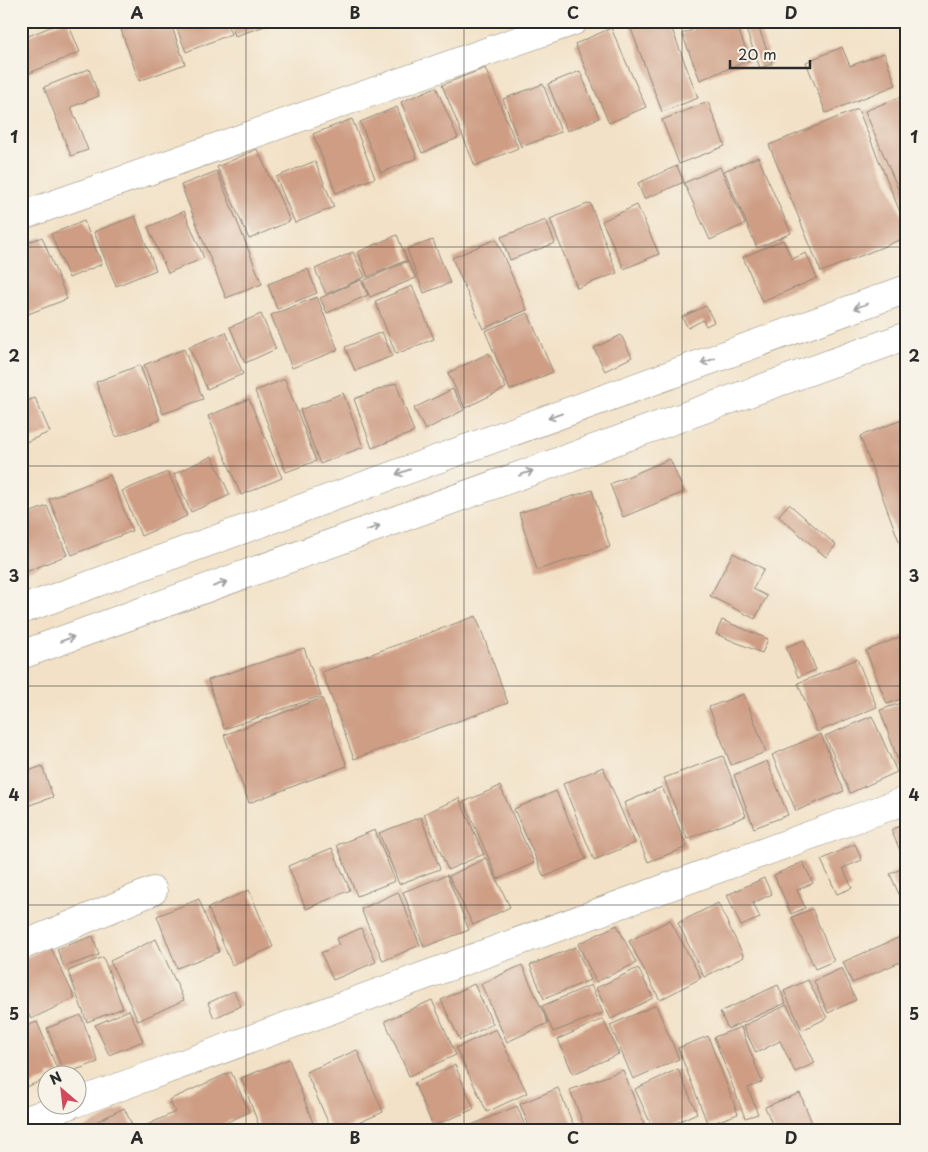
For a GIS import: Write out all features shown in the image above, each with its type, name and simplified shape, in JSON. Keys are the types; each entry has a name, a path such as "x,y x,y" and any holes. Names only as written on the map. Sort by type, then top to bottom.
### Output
{"street":[{"path":"21,216 574,21"},
{"path":"21,610 907,289"},
{"path":"21,655 907,336"},
{"path":"88,1098 907,800"},
{"path":"21,946 153,891"},
{"path":"21,1122 43,1114"}],"building":[{"path":"67,21 80,52 27,74 21,59 21,39"},
{"path":"118,21 170,21 185,64 139,81"},
{"path":"174,21 226,21 231,34 186,52"},
{"path":"230,21 277,21 277,22 235,36"},
{"path":"643,21 669,21 698,98 662,112 630,26"},
{"path":"715,21 735,21 750,60 700,80 682,34"},
{"path":"757,23 772,64 760,68 745,27"},
{"path":"611,28 646,107 609,123 575,44"},
{"path":"907,39 907,60 899,41"},
{"path":"842,47 850,66 884,53 896,85 826,113 806,62"},
{"path":"485,68 518,148 475,166 442,85"},
{"path":"89,69 99,96 71,107 88,150 71,156 44,87"},
{"path":"580,71 599,118 567,131 548,84"},
{"path":"543,84 561,132 521,147 503,99"},
{"path":"436,87 458,138 422,153 401,102"},
{"path":"907,94 907,210 865,111"},
{"path":"708,102 725,146 679,164 662,120"},
{"path":"397,107 417,158 381,173 360,122"},
{"path":"858,109 907,229 907,237 821,272 769,145"},
{"path":"352,119 375,178 336,193 313,134"},
{"path":"257,149 290,221 249,239 217,167"},
{"path":"758,157 791,233 757,248 724,171"},
{"path":"315,161 334,207 295,223 276,177"},
{"path":"677,166 684,182 644,199 638,183"},
{"path":"720,167 745,224 710,240 684,183"},
{"path":"217,171 262,284 226,298 181,185"},
{"path":"590,203 617,273 577,288 550,219"},
{"path":"637,205 659,254 624,269 602,221"},
{"path":"184,211 204,258 168,273 148,227"},
{"path":"135,216 156,270 116,286 94,232"},
{"path":"546,220 555,243 510,260 501,237"},
{"path":"84,221 102,264 69,278 51,234"},
{"path":"397,235 407,260 368,277 358,252"},
{"path":"42,237 67,299 28,314 21,297 21,245"},
{"path":"496,239 527,310 483,329 452,258"},
{"path":"433,240 450,283 424,293 407,249"},
{"path":"783,240 792,259 806,253 817,278 762,302 743,257"},
{"path":"353,252 365,277 326,294 315,269"},
{"path":"408,261 416,278 370,297 363,281"},
{"path":"308,269 317,293 277,309 268,284"},
{"path":"361,280 368,295 327,313 320,298"},
{"path":"412,286 434,339 396,354 375,301"},
{"path":"317,297 338,350 292,368 271,315"},
{"path":"706,306 714,322 706,326 703,320 688,328 682,317"},
{"path":"528,313 553,372 510,390 485,331"},
{"path":"261,314 276,349 245,363 230,327"},
{"path":"226,332 243,374 207,389 189,347"},
{"path":"382,332 392,356 355,371 345,347"},
{"path":"621,335 632,357 605,371 594,348"},
{"path":"184,349 203,399 163,414 144,365"},
{"path":"489,353 506,388 465,408 448,373"},
{"path":"140,365 160,420 116,437 96,382"},
{"path":"285,379 316,461 286,472 255,391"},
{"path":"396,383 414,432 372,448 354,399"},
{"path":"453,389 464,410 425,430 414,408"},
{"path":"343,393 363,447 320,464 300,410"},
{"path":"35,398 50,432 21,444 21,404"},
{"path":"249,399 282,478 241,495 208,416"},
{"path":"907,418 907,541 900,544 860,436"},
{"path":"212,456 230,495 191,512 174,474"},
{"path":"670,459 684,492 623,517 610,484"},
{"path":"168,472 187,516 141,536 122,491"},
{"path":"110,475 132,531 72,555 49,499"},
{"path":"592,490 610,547 537,570 519,513"},
{"path":"789,504 836,545 826,557 778,516"},
{"path":"47,506 67,555 21,574 21,516"},
{"path":"733,553 764,569 753,589 767,596 755,619 710,596"},
{"path":"476,616 508,703 354,759 322,672"},
{"path":"722,620 768,639 762,653 716,634"},
{"path":"907,634 907,697 887,704 866,651"},
{"path":"804,640 816,670 798,677 786,647"},
{"path":"304,648 321,696 224,729 208,680"},
{"path":"857,659 877,707 817,732 798,683"},
{"path":"744,694 766,752 731,765 709,707"},
{"path":"322,698 347,766 249,803 224,735"},
{"path":"907,701 907,767 901,769 880,710"},
{"path":"872,716 897,772 850,793 825,736"},
{"path":"821,734 844,791 796,811 772,755"},
{"path":"723,756 746,816 687,839 664,778"},
{"path":"767,761 788,815 754,828 734,775"},
{"path":"42,766 53,797 21,808 21,774"},
{"path":"603,767 635,843 594,860 563,784"},
{"path":"500,786 534,863 498,879 464,802"},
{"path":"662,787 687,847 648,862 624,803"},
{"path":"556,791 586,859 544,877 514,809"},
{"path":"459,798 484,854 448,870 424,814"},
{"path":"421,817 440,869 399,884 379,833"},
{"path":"907,823 907,866 891,830"},
{"path":"375,830 395,881 357,896 337,845"},
{"path":"855,844 862,860 843,868 852,888 837,894 821,860"},
{"path":"332,848 350,890 306,909 288,866"},
{"path":"486,858 510,907 473,925 449,876"},
{"path":"803,862 813,883 797,890 805,908 791,914 774,875"},
{"path":"907,866 907,912 890,874"},
{"path":"447,875 469,930 424,947 403,892"},
{"path":"764,878 772,894 753,903 760,918 741,926 727,895"},
{"path":"249,890 273,947 232,965 208,908"},
{"path":"398,892 420,945 383,961 361,909"},
{"path":"199,899 219,952 177,968 157,916"},
{"path":"718,903 744,957 704,977 678,923"},
{"path":"812,909 834,961 815,969 792,917"},
{"path":"670,920 701,978 660,1000 629,941"},
{"path":"617,925 636,963 596,982 578,944"},
{"path":"361,928 376,962 333,980 321,953 339,945 336,939"},
{"path":"907,934 907,959 852,983 843,962"},
{"path":"93,936 99,955 64,967 57,949"},
{"path":"156,939 184,1000 138,1021 110,961"},
{"path":"50,946 75,998 31,1019 21,997 21,960"},
{"path":"576,947 590,980 544,999 530,965"},
{"path":"103,957 123,1008 87,1022 68,971"},
{"path":"522,965 548,1023 507,1042 481,984"},
{"path":"638,968 653,998 611,1019 596,988"},
{"path":"842,968 856,1000 828,1013 814,981"},
{"path":"808,980 827,1018 802,1030 784,991"},
{"path":"474,984 493,1024 460,1040 441,1000"},
{"path":"591,985 603,1013 553,1032 542,1006"},
{"path":"778,985 786,1003 728,1029 720,1012"},
{"path":"234,991 241,1006 214,1018 208,1003"},
{"path":"432,1000 456,1055 409,1076 385,1021"},
{"path":"656,1005 679,1059 633,1079 610,1025"},
{"path":"787,1005 815,1063 795,1072 780,1041 756,1053 743,1026"},
{"path":"129,1010 143,1041 109,1055 95,1025"},
{"path":"81,1015 98,1062 88,1066 88,1064 60,1064 47,1028"},
{"path":"603,1019 619,1054 573,1074 558,1039"},
{"path":"37,1022 55,1064 38,1064 38,1082 24,1088 21,1082 21,1028"},
{"path":"741,1027 762,1082 748,1088 758,1114 745,1118 714,1037"},
{"path":"496,1029 527,1093 487,1112 456,1048"},
{"path":"708,1036 738,1114 708,1125 678,1048"},
{"path":"357,1050 383,1112 340,1131 332,1131 306,1072"},
{"path":"289,1059 313,1123 292,1131 261,1131 241,1078"},
{"path":"455,1065 474,1109 433,1126 414,1083"},
{"path":"678,1069 697,1113 658,1131 654,1131 635,1089"},
{"path":"623,1070 647,1131 586,1131 570,1090"},
{"path":"231,1072 249,1112 208,1131 147,1131 145,1126 175,1112 169,1100"},
{"path":"558,1088 576,1131 531,1131 520,1104"},
{"path":"800,1093 814,1128 808,1131 775,1131 765,1107"},
{"path":"517,1106 527,1131 457,1131"},
{"path":"124,1108 135,1131 83,1131 82,1129"}]}
